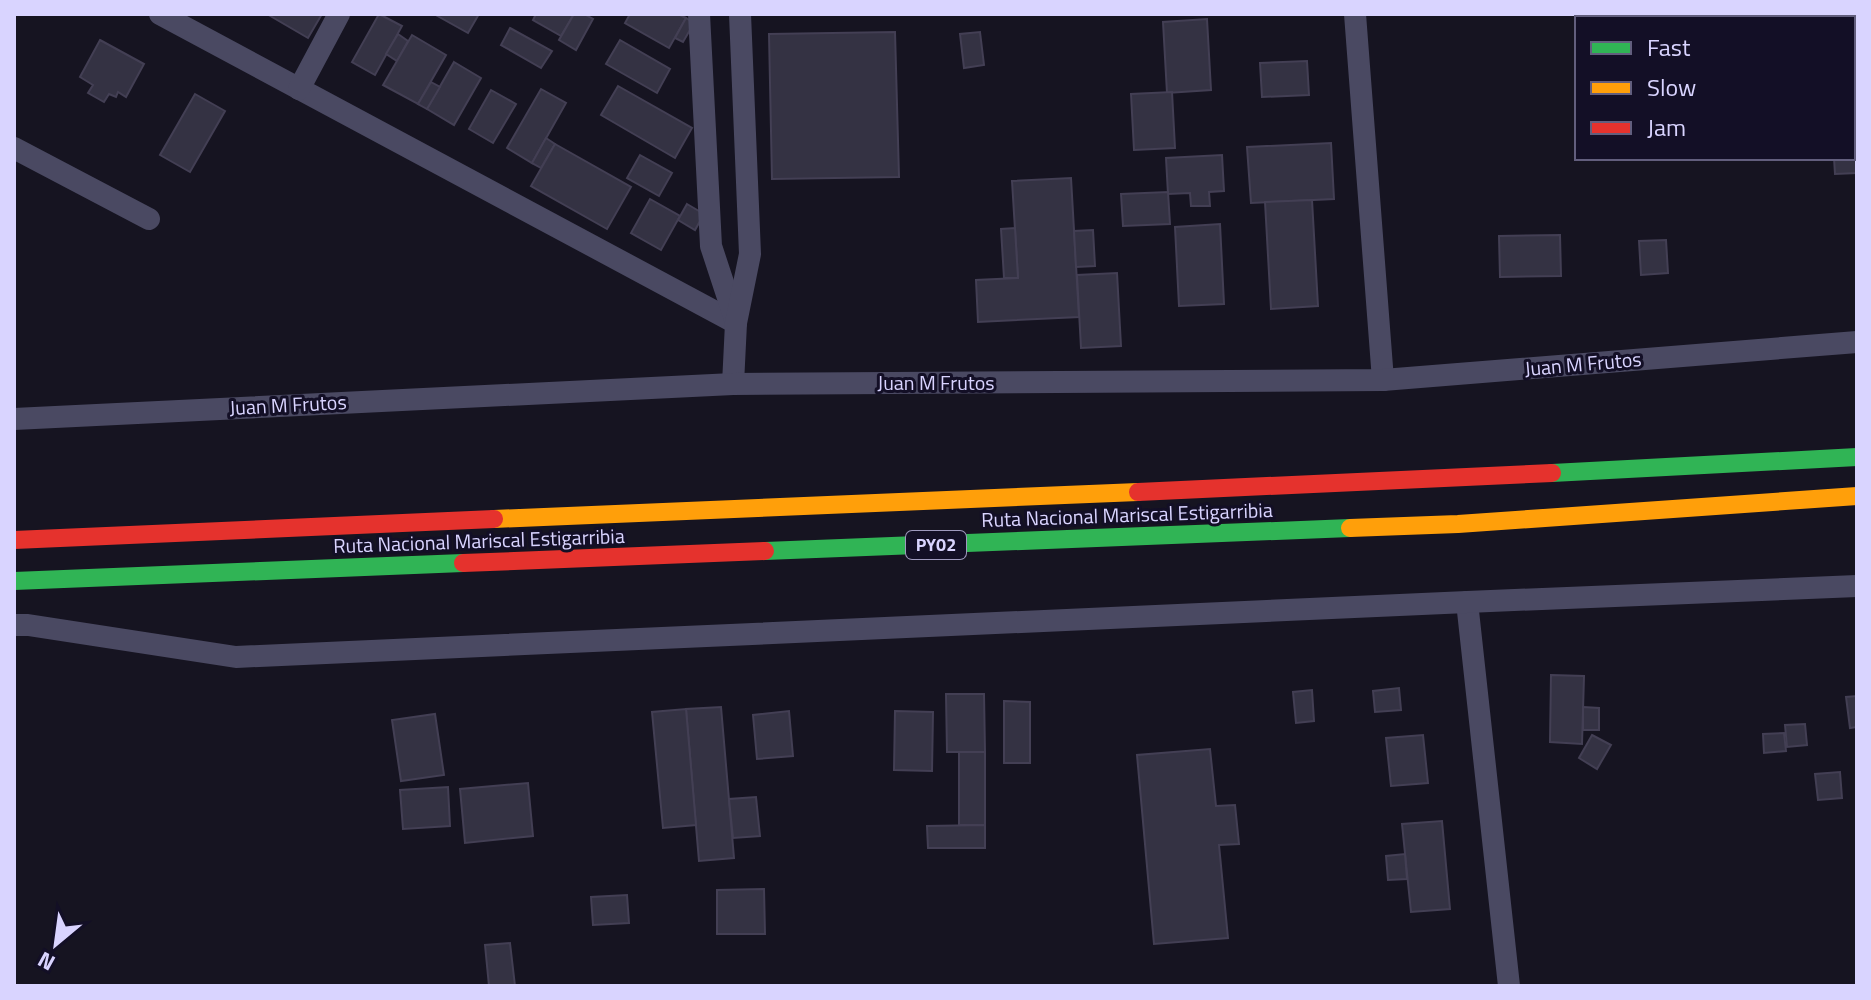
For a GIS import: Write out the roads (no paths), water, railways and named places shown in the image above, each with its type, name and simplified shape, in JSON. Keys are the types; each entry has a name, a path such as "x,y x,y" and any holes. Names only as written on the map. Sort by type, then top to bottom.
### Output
{"highway":[{"name":"Ruta Nacional Mariscal Estigarribia","path":"14,540 1375,482 1857,457"},
{"name":"Ruta Nacional Mariscal Estigarribia","path":"14,581 1442,525 1857,496"}],"street":[{"path":"160,14 736,323"},
{"path":"299,89 339,14"},
{"path":"699,14 711,246 736,323"},
{"path":"733,384 736,323 750,254 740,14"},
{"path":"1355,14 1383,380"},
{"path":"14,148 149,219"},
{"name":"Juan M Frutos","path":"14,419 733,384 1383,380 1857,342"},
{"path":"14,625 236,657 1857,586"},
{"path":"1467,602 1509,986"}]}
